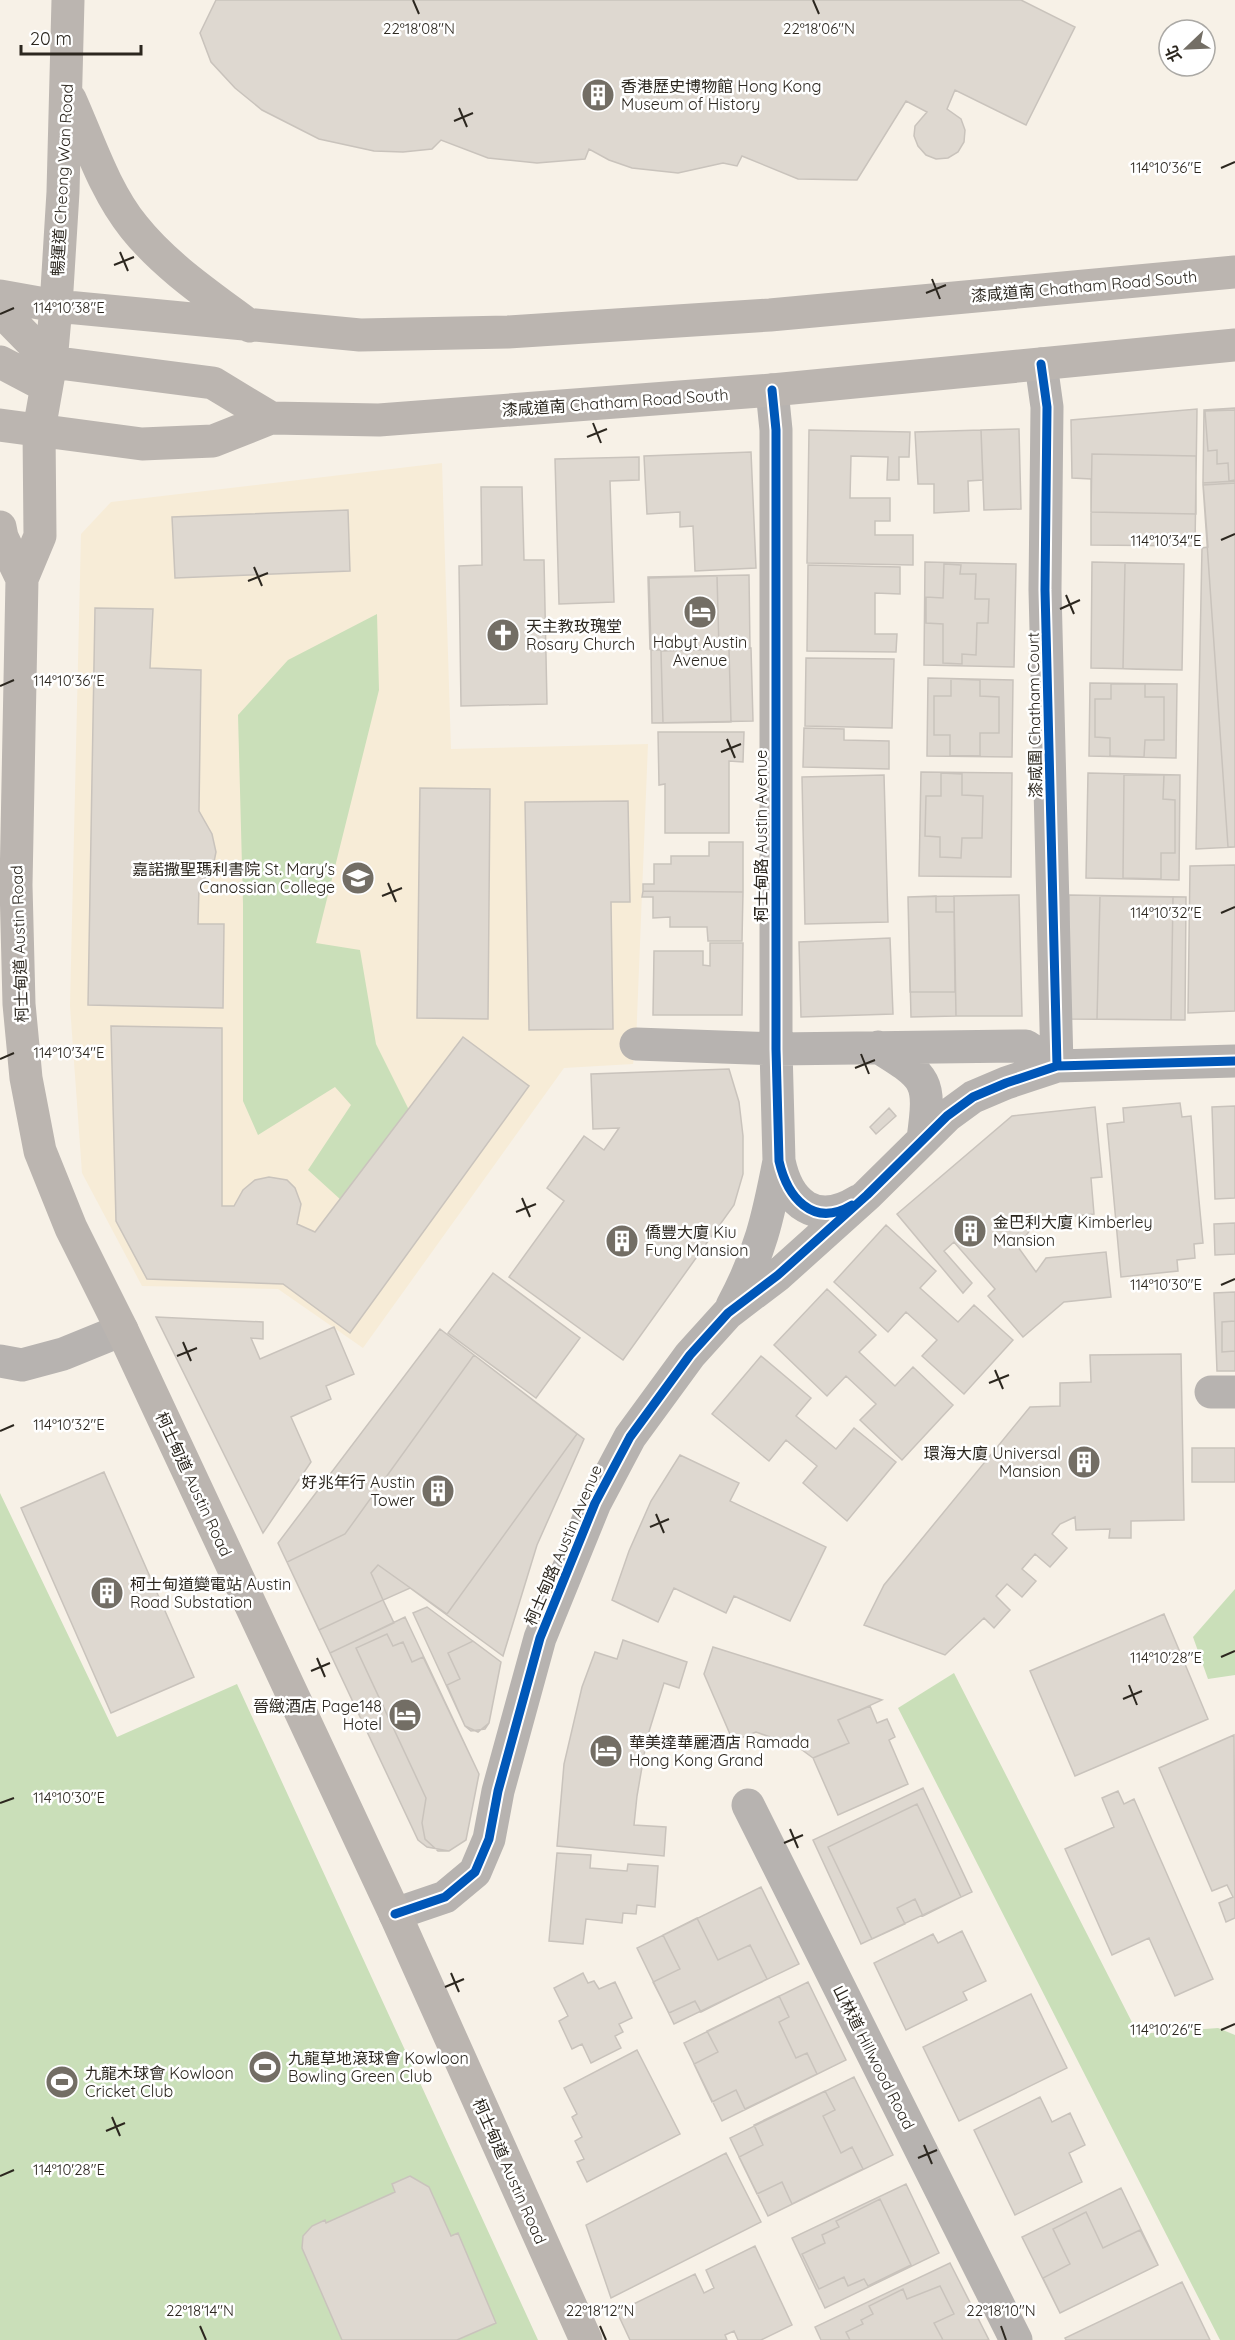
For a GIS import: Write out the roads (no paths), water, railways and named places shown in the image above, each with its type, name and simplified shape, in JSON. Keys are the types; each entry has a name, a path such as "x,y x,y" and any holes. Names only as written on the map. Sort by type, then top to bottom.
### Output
{"main road":[{"name":"暢運道 Cheong Wan Road","path":"39,430 56,306 67,91 68,0"},
{"path":"67,91 111,192 133,226 177,270 251,327"},
{"name":"漆咸道南 Chatham Road South","path":"0,296 56,306 251,327 360,335 508,333 770,315 1235,272"},
{"path":"0,310 48,374"},
{"name":"漆咸道南 Chatham Road South","path":"0,425 142,444 213,441 271,418 379,420 772,390 1235,345"},
{"path":"0,362 48,374 213,383 271,418"},
{"name":"柯士甸道 Austin Road","path":"39,430 40,536 22,579 16,885 19,1004 26,1078 40,1151 71,1228 122,1330 395,1914 586,2340"},
{"name":"柯士甸道 Austin Road","path":"0,527 2,537 22,579"}],"street":[{"name":"漆咸圍 Chatham Court","path":"1041,364 1047,407 1046,590 1057,1066"},
{"name":"柯士甸路 Austin Avenue","path":"772,390 776,430 776,1049 779,1161 790,1193 802,1206 816,1212 830,1213 846,1208 867,1196"},
{"path":"636,1044 776,1049 1026,1046 1057,1066"},
{"path":"878,1047 916,1071 928,1098 923,1139"},
{"name":"柯士甸路 Austin Avenue","path":"395,1914 445,1898 476,1872 489,1839 498,1791 540,1638 595,1503 630,1437 690,1355 728,1313 778,1275 867,1196 923,1139 973,1097 1057,1066 1235,1061"},
{"name":"柯士甸路 Austin Avenue","path":"728,1313 752,1268 767,1224 779,1161"},
{"path":"0,1361 22,1365 63,1354 122,1330"},
{"name":"山林道 Hillwood Road","path":"748,1805 1016,2340"}],"place":[{"name":"香港歷史博物館 Hong Kong Museum of History","path":"598,95"},
{"name":"Habyt Austin Avenue","path":"700,612"},
{"name":"天主教玫瑰堂 Rosary Church","path":"503,635"},
{"name":"嘉諾撒聖瑪利書院 St. Mary's Canossian College","path":"358,878"},
{"name":"金巴利大廈 Kimberley Mansion","path":"970,1231"},
{"name":"僑豐大廈 Kiu Fung Mansion","path":"622,1241"},
{"name":"環海大廈 Universal Mansion","path":"1084,1462"},
{"name":"好兆年行 Austin Tower","path":"438,1491"},
{"name":"柯士甸道變電站 Austin Road Substation","path":"107,1593"},
{"name":"晉緻酒店 Page148 Hotel","path":"405,1715"},
{"name":"華美達華麗酒店 Ramada Hong Kong Grand","path":"606,1751"},
{"name":"九龍草地滾球會 Kowloon Bowling Green Club","path":"265,2067"},
{"name":"九龍木球會 Kowloon Cricket Club","path":"62,2082"}]}
